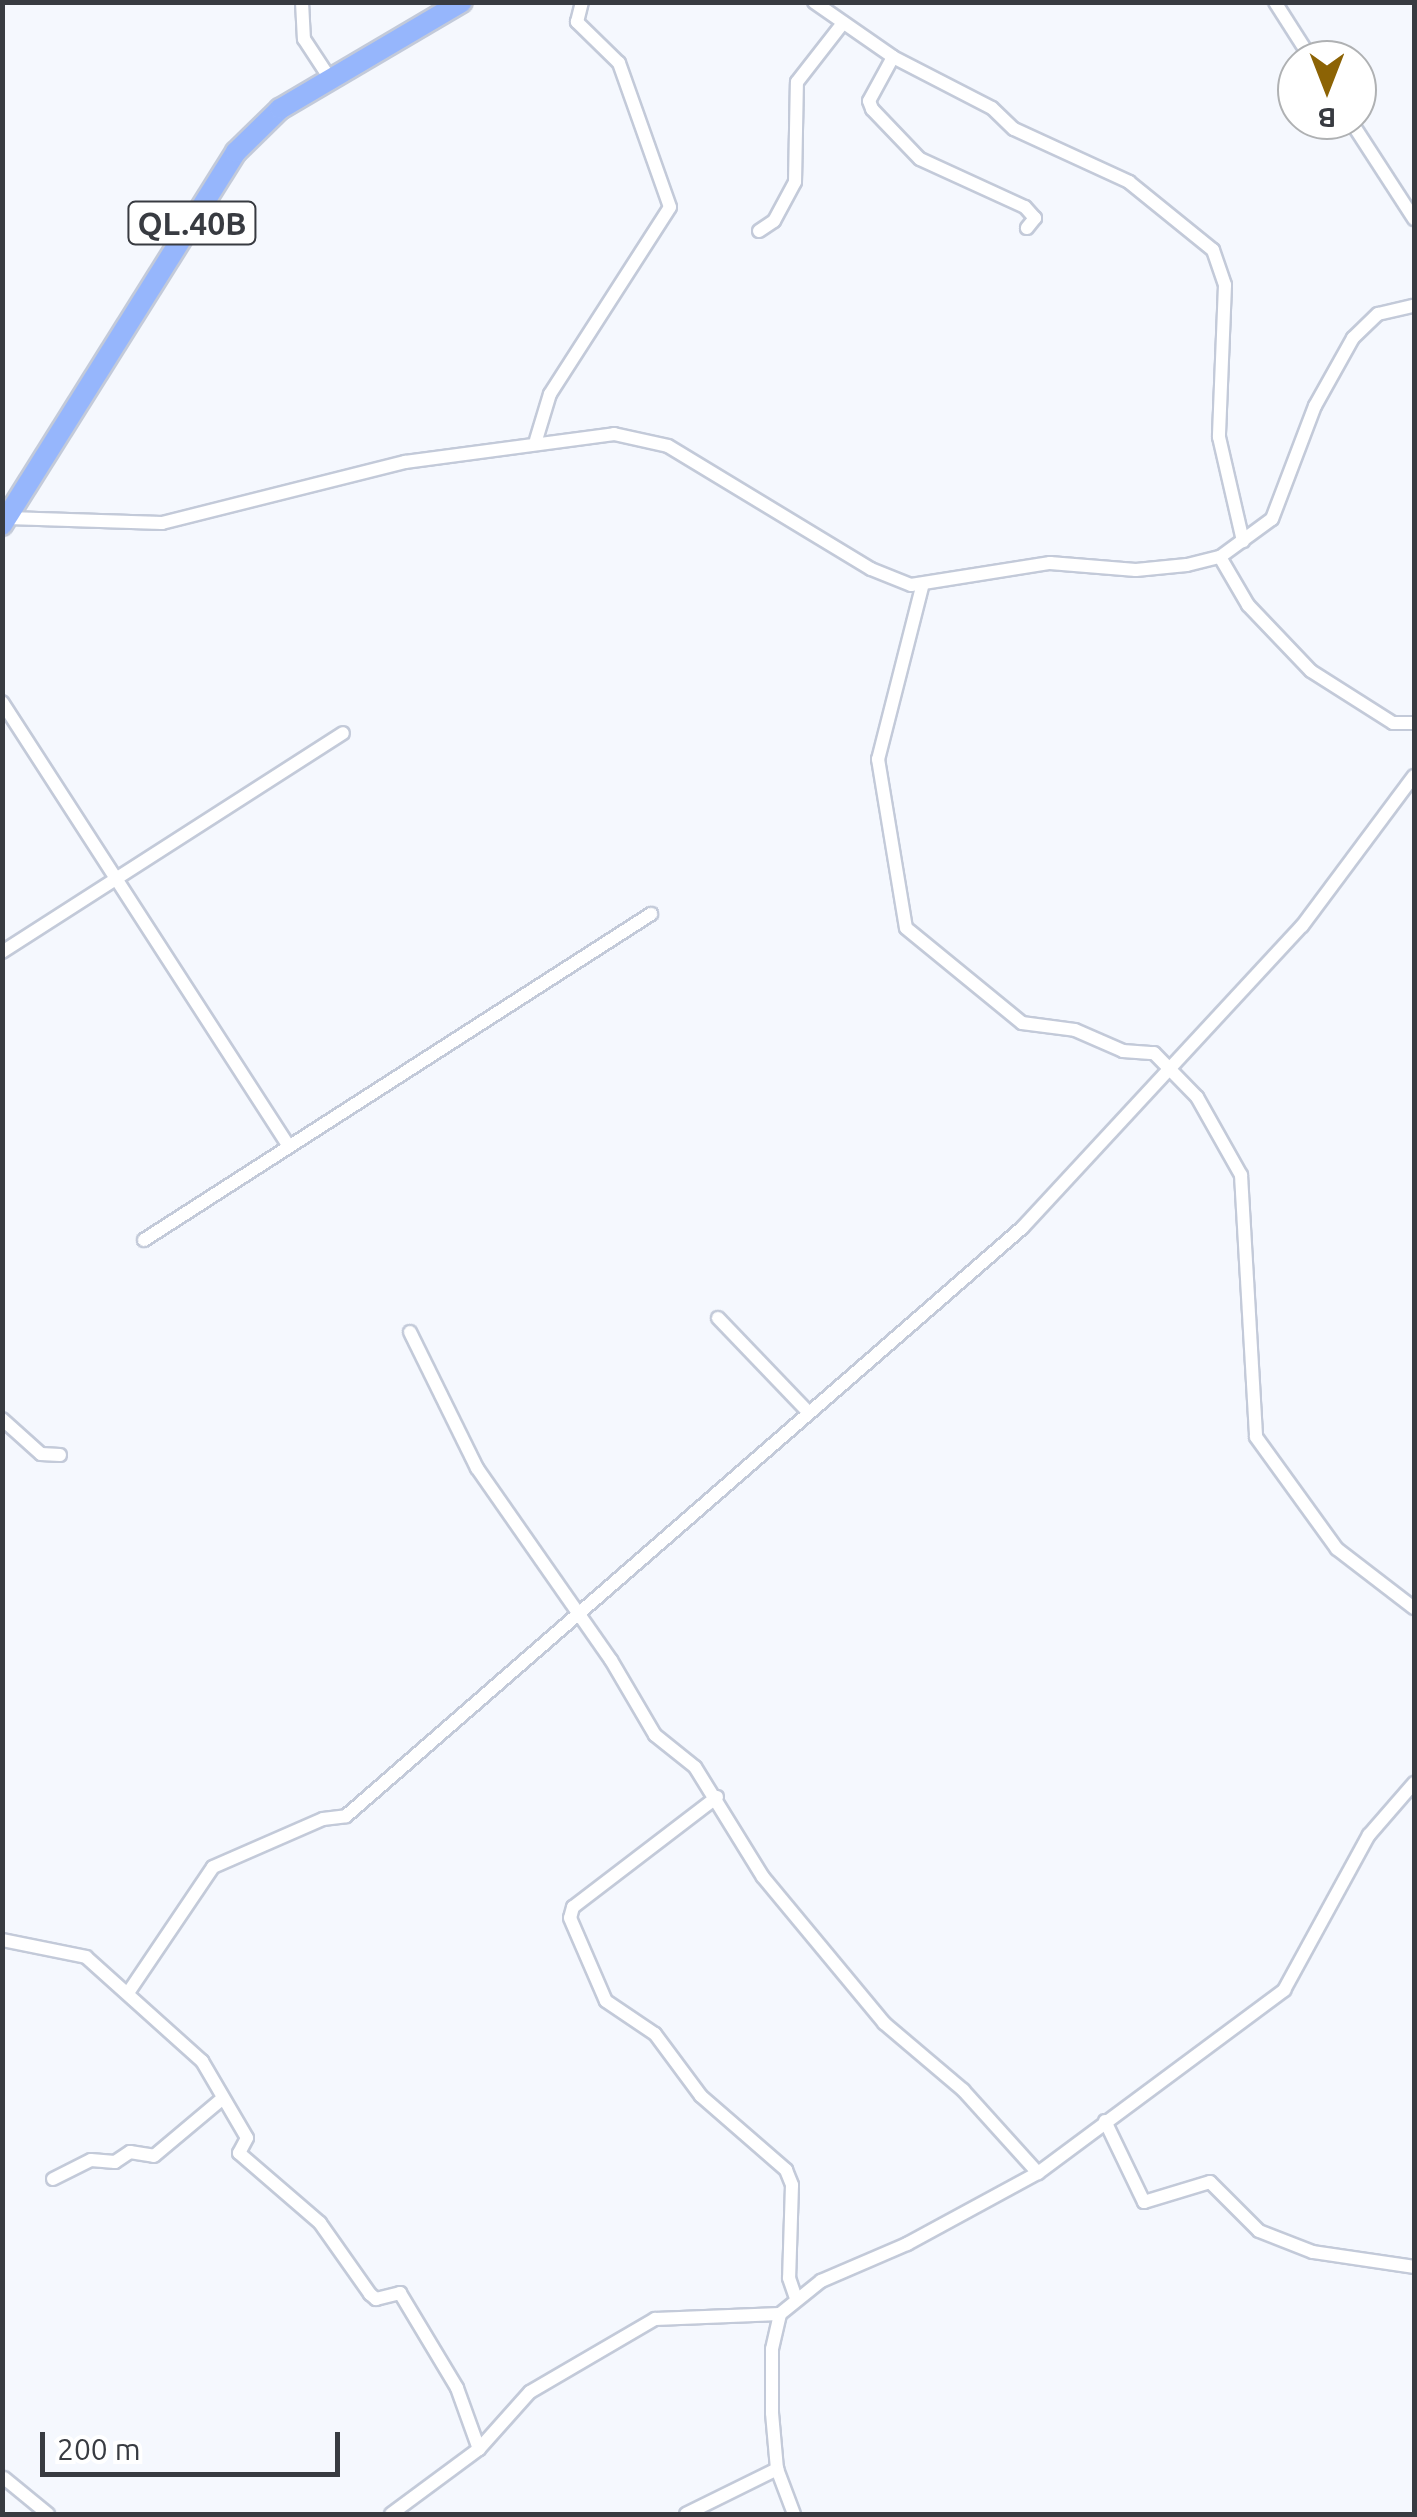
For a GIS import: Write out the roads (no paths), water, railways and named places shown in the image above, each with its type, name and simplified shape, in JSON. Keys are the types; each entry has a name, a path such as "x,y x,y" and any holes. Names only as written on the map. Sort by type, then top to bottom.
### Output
{"highway":[{"name":"QL.40B","path":"5,521 236,152 280,109 462,2"}],"street":[{"path":"302,2 304,39 329,78"},
{"path":"536,440 550,394 670,207 618,64 577,22 582,2"},
{"path":"814,2 893,57 992,108 1014,129 1129,182 1213,250 1225,285 1219,437 1243,541"},
{"path":"1276,2 1300,40"},
{"path":"759,231 774,220 795,182 797,82 843,23"},
{"path":"893,57 869,101 872,109 920,160 1032,212 1027,228"},
{"path":"1363,140 1414,220"},
{"path":"5,521 162,523 406,462 536,440 614,434 653,440 871,568 922,587 1050,563 1136,570 1220,557 1278,510 1309,420 1353,338 1378,314 1414,306"},
{"path":"1220,557 1248,604 1311,671 1392,723 1414,723"},
{"path":"922,587 878,759 906,928 1022,1023 1082,1031 1123,1051 1154,1053 1173,1066 1231,1149 1241,1175 1256,1437 1337,1549 1414,1608"},
{"path":"2,702 288,1146"},
{"path":"2,952 342,734"},
{"path":"130,1990 213,1867 324,1819 346,1816 1023,1227 1302,926 1414,776"},
{"path":"144,1240 652,914"},
{"path":"718,1318 808,1412"},
{"path":"410,1332 477,1468 578,1614 655,1735 687,1758 718,1797 763,1877 854,1988 901,2040 1004,2130 1038,2173"},
{"path":"2,1419 41,1454 60,1455"},
{"path":"794,2514 776,2469 772,2362 780,2314 796,2298 1038,2173 1284,1990 1369,1835 1414,1782"},
{"path":"718,1797 573,1907 570,1918 606,2000 654,2034 701,2096 786,2170 792,2185 789,2278 796,2298"},
{"path":"2,1940 78,1952 130,1990 202,2061 247,2138 238,2152 320,2223 370,2294 376,2299 400,2292 457,2388 479,2449"},
{"path":"53,2179 91,2160 115,2162 130,2152 154,2156 223,2098"},
{"path":"1105,2122 1144,2202 1210,2182 1259,2231 1313,2252 1414,2267"},
{"path":"392,2514 419,2500 479,2449 530,2392 654,2318 780,2314"},
{"path":"686,2514 776,2469"},
{"path":"4,2478 48,2514"},
{"path":"419,2500 424,2514"}]}
